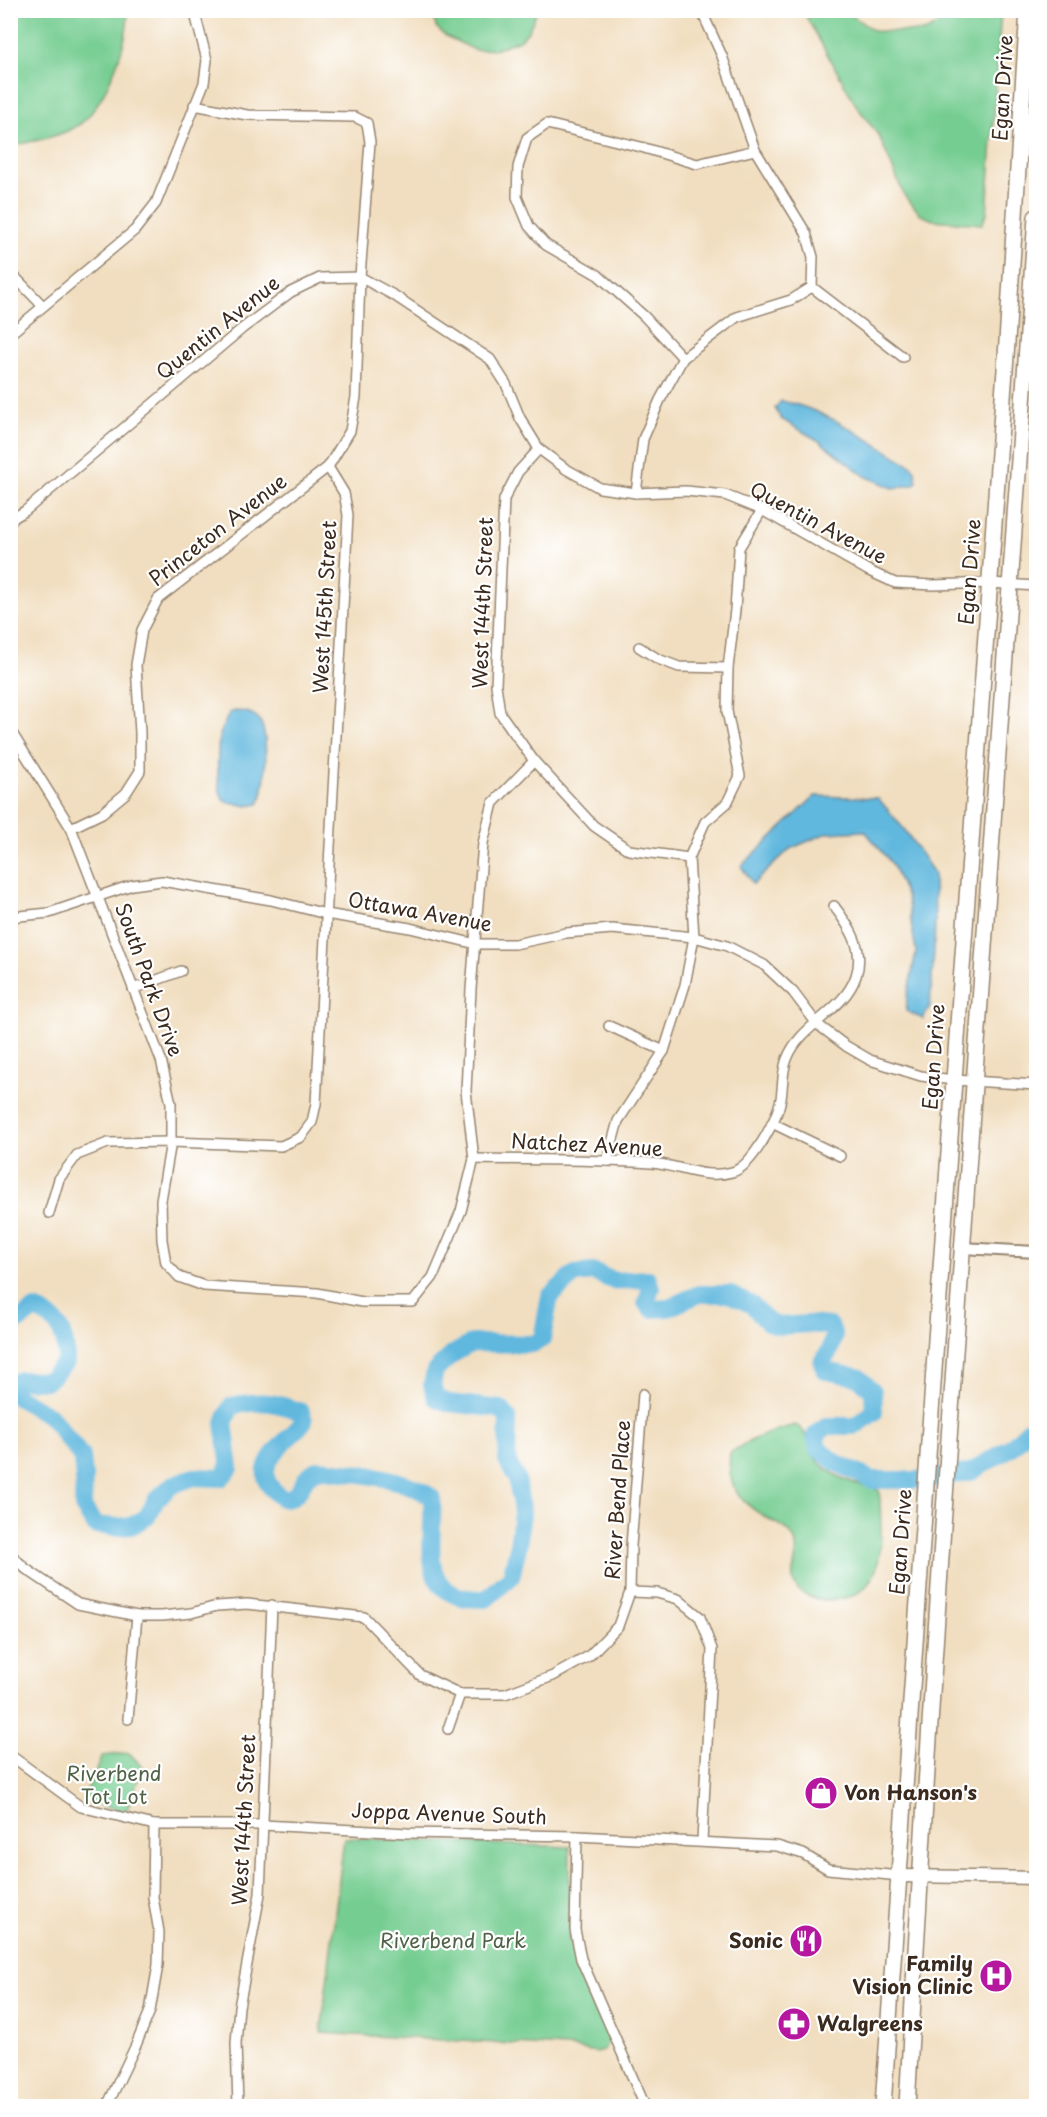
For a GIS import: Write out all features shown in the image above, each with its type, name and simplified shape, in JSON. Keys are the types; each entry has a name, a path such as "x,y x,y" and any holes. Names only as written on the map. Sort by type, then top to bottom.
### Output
{"highway":[{"name":"Egan Drive","path":"883,2106 1028,10"},
{"name":"Egan Drive","path":"907,2106 962,1248 1036,217"},
{"path":"889,2026 889,2106"}],"main road":[{"path":"900,1876 1036,1878"}],"street":[{"path":"10,334 135,230 156,202 204,83 207,60 194,10"},
{"path":"701,10 722,56 755,150 806,233 813,257 812,287"},
{"path":"194,105 247,115 355,117 366,123 370,142 360,277 356,397 350,431 328,467"},
{"path":"682,358 644,316 598,275 546,245 529,226 517,197 518,167 527,138 547,124 641,147 697,164 755,150"},
{"path":"10,272 43,306"},
{"name":"Quentin Avenue","path":"10,520 25,511 243,328 291,292 320,278 360,277 395,296 490,359 506,384 520,418 539,449 566,469 600,488 636,493 686,491 725,495 762,510 868,571 895,583 933,585 990,583 1036,586"},
{"path":"812,287 903,357"},
{"path":"636,493 643,439 682,358 737,317 791,300 812,287"},
{"name":"West 144th Street","path":"534,761 500,713 496,685 504,499 518,472 539,449"},
{"name":"Princeton Avenue","path":"71,828 102,813 126,793 140,771 136,665 142,630 158,599 328,467"},
{"name":"West 145th Street","path":"171,1142 281,1146 301,1137 312,1122 316,1104 348,515 344,494 328,467"},
{"path":"607,1161 618,1121 664,1051 685,985 694,937 689,858 705,822 727,803 740,776 727,711 728,668 739,548 762,510"},
{"path":"639,647 658,659 679,667 728,668"},
{"name":"South Park Drive","path":"10,730 71,828 161,1060 171,1103 171,1142 161,1200 162,1240 166,1263 179,1277 204,1286 317,1293 363,1302 413,1302 433,1277 460,1211 474,1159"},
{"path":"474,1159 466,1091 471,989 483,843 493,802 534,761 594,826 629,850 689,858"},
{"name":"Ottawa Avenue","path":"10,917 49,913 132,885 162,881 271,900 326,914 410,928 476,944 515,944 566,933 612,929 694,937 727,946 764,965 793,992 817,1024 846,1046 870,1060 921,1076 1036,1085"},
{"path":"834,906 856,940 858,965 856,978 849,990 817,1024 802,1034 787,1058 780,1102 772,1123 840,1156"},
{"path":"132,989 181,971"},
{"path":"609,1026 664,1051"},
{"name":"Natchez Avenue","path":"474,1159 655,1163 708,1175 734,1172 753,1156 772,1123"},
{"path":"50,1212 59,1179 77,1155 108,1143 171,1142"},
{"path":"962,1248 1036,1252"},
{"name":"River Bend Place","path":"643,1394 631,1546 630,1592 657,1593 678,1599 700,1617 712,1649 702,1841"},
{"path":"10,1554 26,1569 78,1604 138,1616 191,1613 217,1606 247,1604 273,1605 364,1617 420,1675 460,1694 505,1694 553,1676 589,1656 618,1626 630,1592"},
{"name":"West 144th Street","path":"238,2106 236,2043 238,2016 260,1894 273,1605"},
{"path":"128,1719 138,1616"},
{"path":"448,1729 460,1694"},
{"name":"Joppa Avenue South","path":"10,1755 81,1807 154,1825 263,1825 408,1833 577,1836 777,1846 803,1854 828,1869 900,1876"},
{"path":"107,2106 150,2011 158,1965 159,1932 153,1888 154,1825"},
{"path":"577,1836 575,1930 581,1959 645,2106"}],"green space":[{"path":"11,10 127,10 127,22 125,38 113,73 105,91 87,118 77,126 45,139 11,146"},
{"path":"432,10 537,11 528,32 519,40 496,49 475,50 446,36 436,27"},
{"path":"803,11 851,11 854,17 874,31 925,32 948,19 951,11 1001,11 987,213 982,224 933,220 921,215 904,195 879,136 856,105"},
{"path":"795,1425 803,1431 814,1456 824,1467 844,1479 880,1492 881,1529 878,1564 872,1578 862,1590 847,1597 817,1599 797,1589 793,1580 796,1543 793,1537 786,1529 744,1502 731,1477 730,1453 761,1436"},
{"name":"Riverbend Tot Lot","path":"129,1753 143,1767 126,1812 83,1800 102,1756"},
{"name":"Riverbend Park","path":"344,1838 570,1847 569,1942 611,2037 604,2050 596,2052 567,2047 321,2033"}],"water":[{"path":"781,401 814,411 864,437 911,465 915,470 917,482 893,488 865,476 819,441 781,419 775,408"},
{"path":"235,711 253,714 262,725 266,760 259,804 247,806 224,801 221,795 218,767 220,737 229,713"},
{"path":"815,796 878,798 904,829 934,873 935,921 930,1006 923,1019 906,1011 916,952 907,898 892,864 865,831 827,833 790,849 753,884 741,866"}],"waterway":[{"path":"10,1327 35,1309 51,1318 60,1330 65,1344 66,1362 47,1381 21,1380 12,1383 12,1394 50,1416 82,1457 83,1507 95,1525 131,1526 147,1517 156,1500 172,1485 194,1477 221,1478 230,1468 224,1423 231,1406 259,1402 274,1404 301,1412 304,1421 280,1446 268,1464 266,1474 268,1484 277,1494 287,1499 292,1497 307,1477 318,1469 393,1480 421,1491 432,1498 431,1551 438,1581 448,1591 463,1597 486,1599 511,1577 518,1547 522,1512 517,1479 507,1461 508,1418 501,1409 449,1403 436,1398 432,1385 435,1371 453,1354 472,1343 533,1344 542,1339 550,1296 575,1274 593,1272 614,1281 648,1279 651,1288 646,1303 652,1309 668,1308 699,1294 729,1294 752,1305 768,1322 780,1326 807,1324 829,1326 834,1334 830,1350 822,1362 825,1371 858,1377 873,1391 874,1412 855,1426 827,1426 815,1436 818,1448 835,1462 872,1480 925,1480 971,1472 1010,1448 1036,1423"}],"place":[{"name":"Von Hanson's","path":"821,1793"},
{"name":"Sonic","path":"806,1941"},
{"name":"Family Vision Clinic","path":"996,1976"},
{"name":"Walgreens","path":"794,2024"}]}
